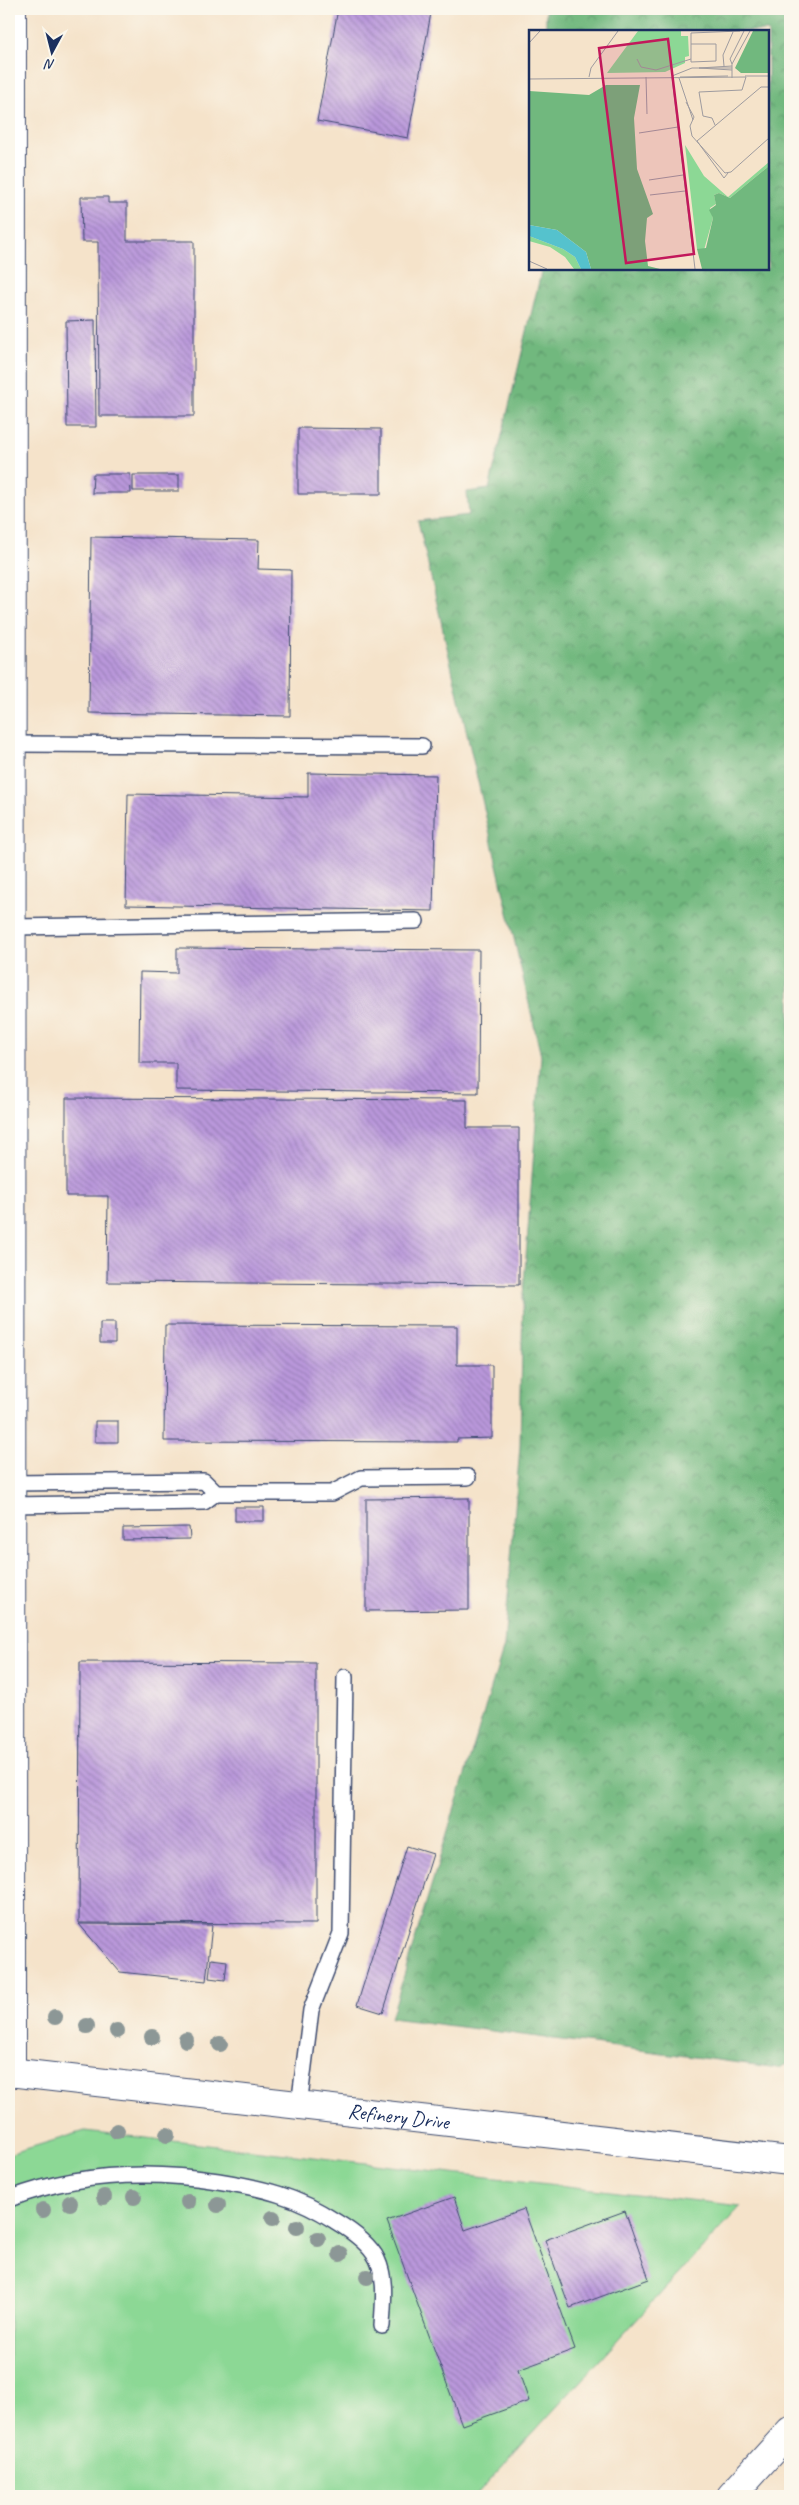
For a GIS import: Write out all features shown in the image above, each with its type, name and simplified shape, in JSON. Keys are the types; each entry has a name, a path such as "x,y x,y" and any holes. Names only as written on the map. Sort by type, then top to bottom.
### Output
{"street":[{"path":"10,2073 13,926 12,9"},
{"name":"Refinery Drive","path":"10,2073 790,2161"},
{"path":"731,2496 790,2431"}],"lane":[{"path":"13,744 422,746"},
{"path":"13,926 416,922"},
{"path":"11,1494 204,1502 216,1493 332,1493 360,1478 468,1477"},
{"path":"11,1494 204,1481 216,1493"},
{"path":"299,2106 312,2010 341,1933 345,1677"},
{"path":"9,2199 28,2191 113,2174 184,2175 252,2186 288,2196 322,2212 350,2230 374,2254 384,2286 382,2326"}],"green space":[{"path":"546,9 790,9 790,2063 779,2068 391,2018 504,1646 520,1446 523,1297 541,1056 418,521 469,515 467,492 489,489 542,270 769,270 769,30 546,30"},
{"path":"85,2131 741,2206 475,2496 9,2496 9,2154"}],"building":[{"path":"338,9 410,9 431,13 408,138 317,121"},
{"path":"81,197 108,197 108,203 127,203 127,241 194,241 194,416 99,416 98,242 82,242"},
{"path":"95,320 96,427 67,427 66,321"},
{"path":"298,428 381,429 381,494 298,494"},
{"path":"93,474 130,474 131,493 92,493"},
{"path":"133,475 179,475 179,491 133,491"},
{"path":"91,537 259,540 258,569 291,570 290,716 89,713"},
{"path":"308,773 436,775 433,911 126,905 128,794 308,797"},
{"path":"177,948 479,950 478,1093 176,1090 176,1063 139,1063 140,972 177,973"},
{"path":"66,1098 467,1100 467,1128 519,1128 519,1285 107,1282 108,1196 66,1196"},
{"path":"100,1323 115,1323 115,1343 100,1343"},
{"path":"165,1325 457,1326 457,1365 492,1365 492,1438 457,1439 457,1442 164,1441"},
{"path":"95,1421 118,1421 118,1442 95,1442"},
{"path":"469,1498 469,1610 366,1611 366,1499"},
{"path":"235,1507 264,1507 264,1521 235,1521"},
{"path":"189,1527 190,1539 123,1540 123,1528"},
{"path":"80,1662 316,1663 316,1924 79,1923"},
{"path":"407,1846 433,1854 383,2013 357,2005"},
{"path":"79,1924 212,1925 206,1981 120,1972"},
{"path":"211,1959 227,1961 225,1980 209,1978"},
{"path":"454,2197 465,2230 524,2209 575,2349 518,2370 529,2401 462,2425 387,2221"},
{"path":"625,2211 649,2279 570,2308 545,2240"}]}
